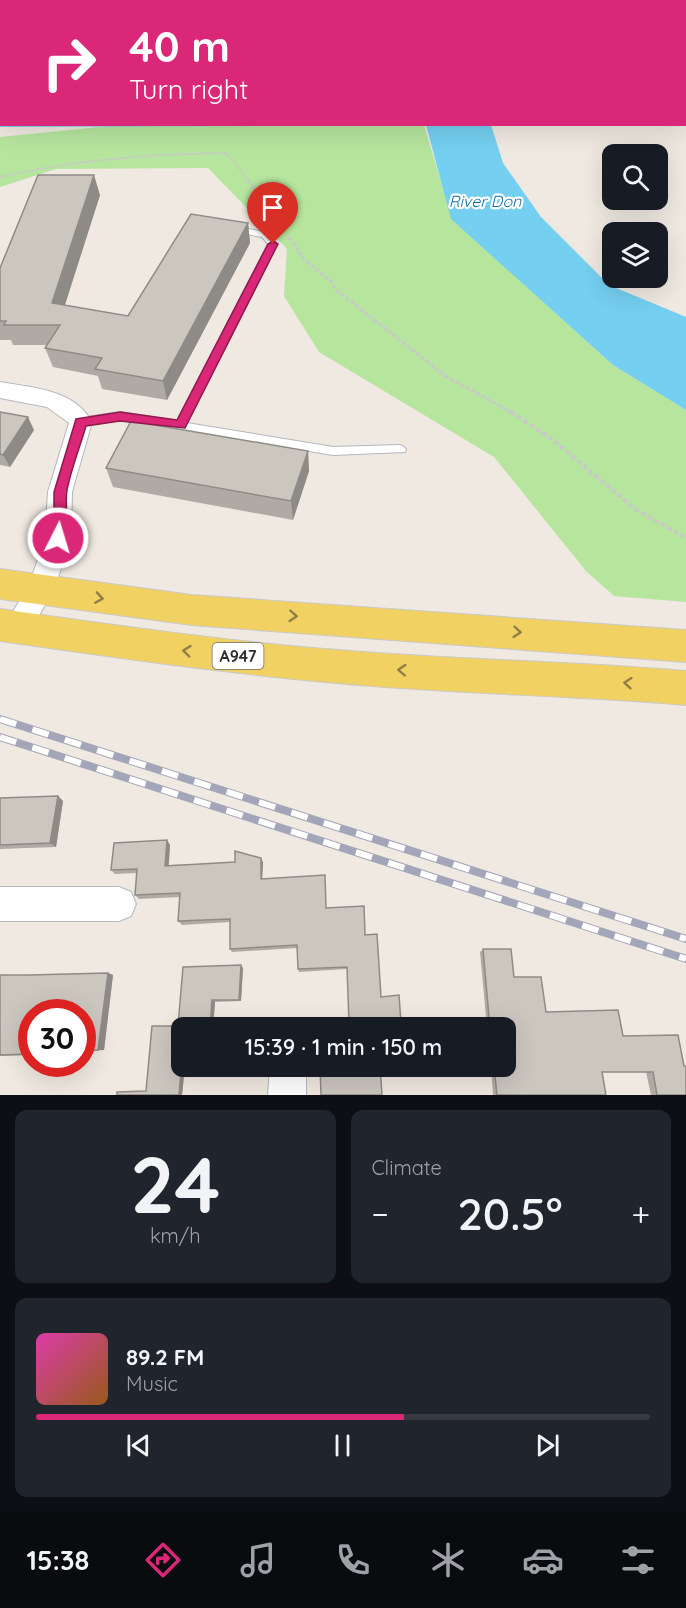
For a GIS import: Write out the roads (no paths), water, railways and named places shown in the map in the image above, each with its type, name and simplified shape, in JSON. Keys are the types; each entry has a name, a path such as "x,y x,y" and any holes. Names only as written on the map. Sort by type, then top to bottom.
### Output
{"main road":[{"path":"0,584 192,610 686,646"},
{"name":"A947","path":"9,626 158,648 339,667 583,679 686,688"}],"street":[{"path":"0,390 59,401 72,409 81,422 60,492 61,518 58,538 41,589 9,626"},
{"path":"0,904 119,904"},
{"path":"287,1095 288,1077"}],"lane":[{"path":"181,425 273,244 265,235 227,228"},
{"path":"81,422 120,416 333,451 401,449"}],"water":[{"name":"River Don","path":"426,126 491,126 503,163 541,217 602,278 602,288 616,288 686,317 686,410 613,365 451,219"}],"railway":[{"path":"0,719 686,939"},
{"path":"0,737 686,959"}]}
